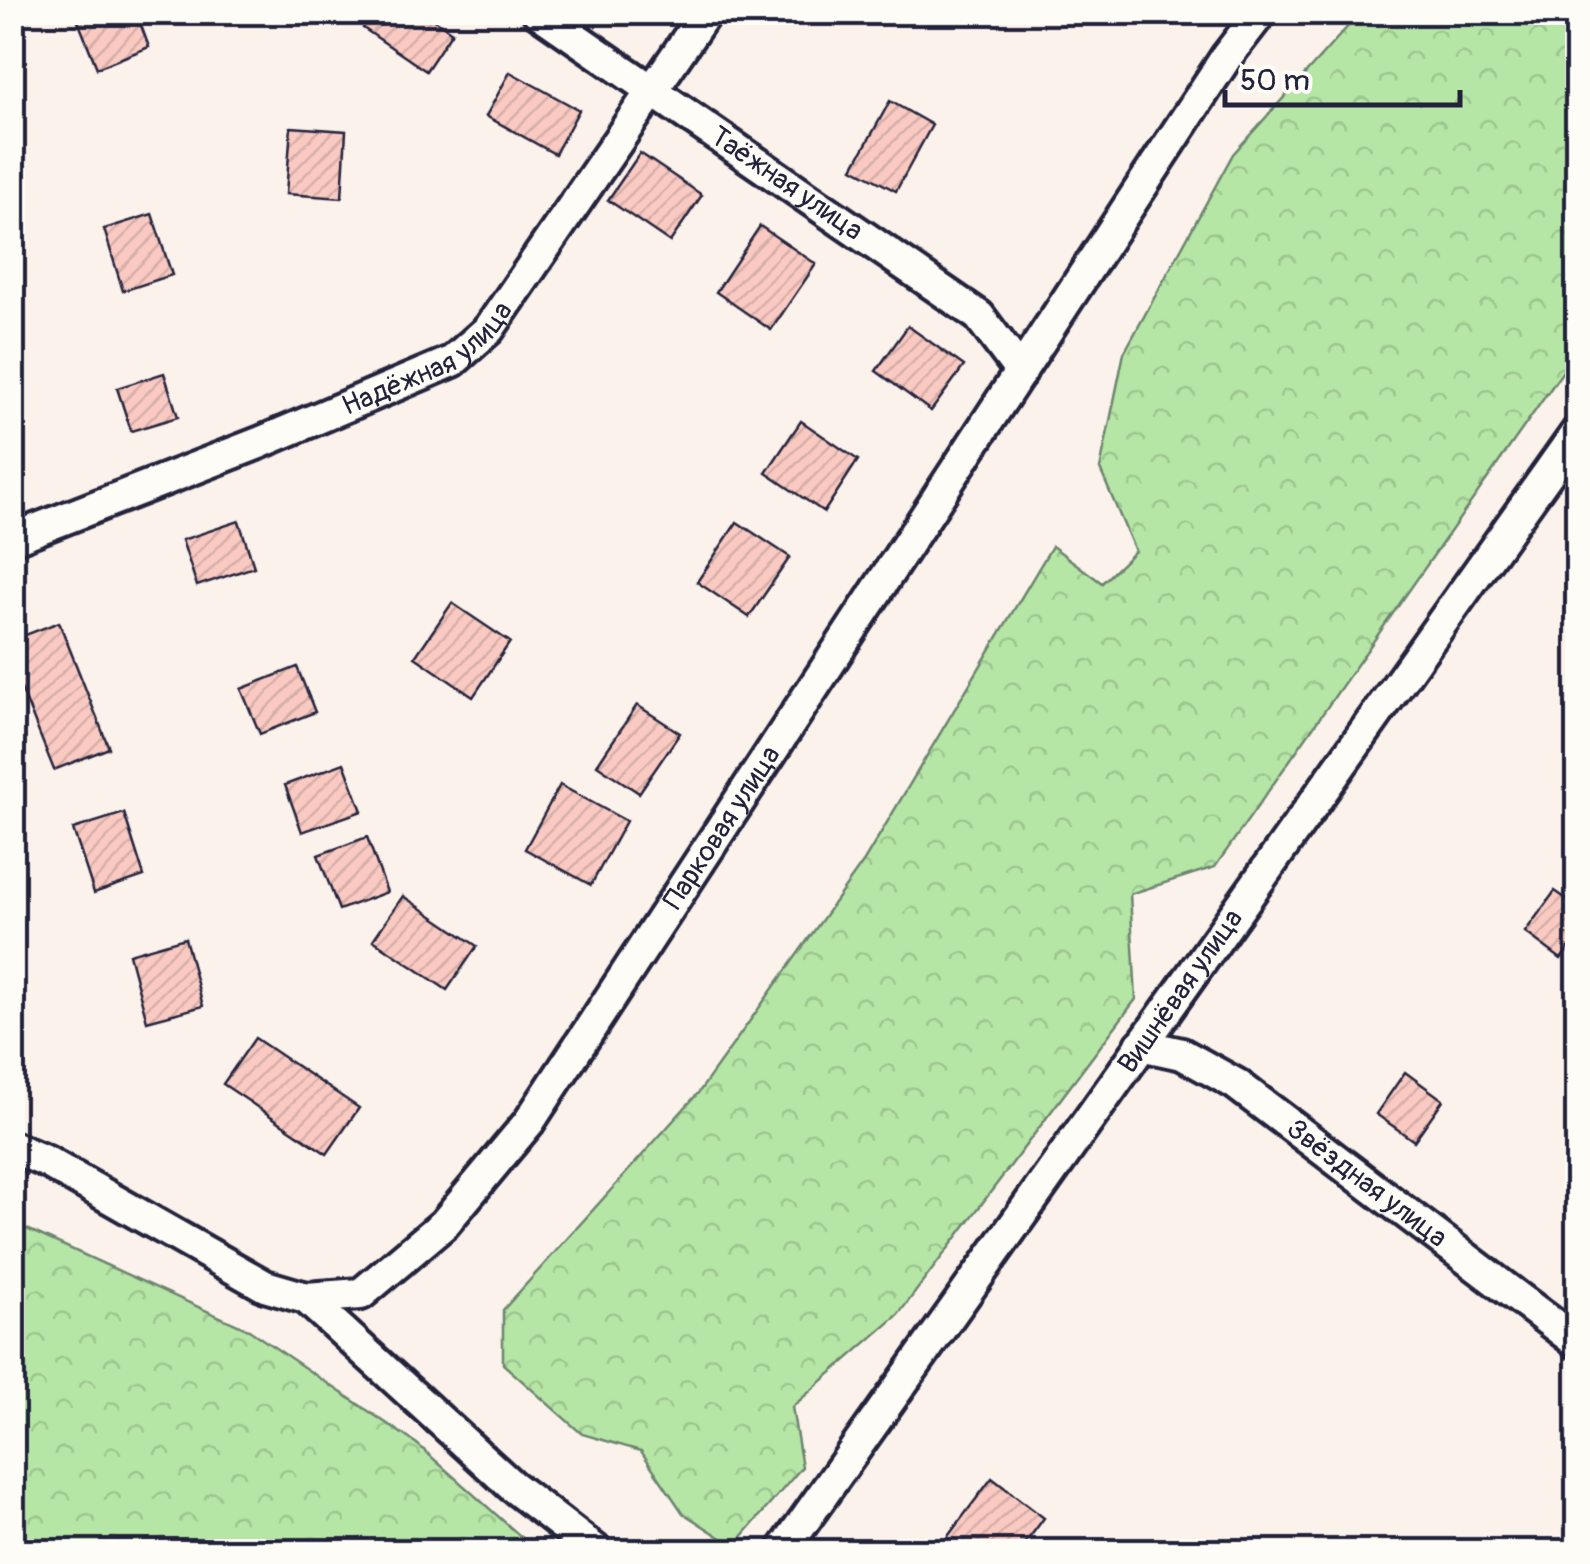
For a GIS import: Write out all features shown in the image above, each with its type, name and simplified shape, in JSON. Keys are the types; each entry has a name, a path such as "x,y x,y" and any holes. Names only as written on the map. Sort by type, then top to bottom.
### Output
{"street":[{"name":"Таёжная улица","path":"538,12 979,316 1021,372"},
{"name":"Надёжная улица","path":"12,538 452,362 489,329 706,12"},
{"name":"Парковая улица","path":"12,1147 47,1162 264,1286 306,1298 361,1294 444,1224 530,1122 1226,56 1261,12"},
{"name":"Вишнёвая улица","path":"782,1552 1578,431"},
{"name":"Звёздная улица","path":"1141,1045 1182,1054 1236,1084 1578,1344"},
{"path":"306,1298 512,1486 598,1552"}],"green space":[{"path":"1360,13 1577,13 1577,351 1215,867 1130,894 1136,999 898,1315 792,1407 802,1467 734,1546 683,1513 641,1451 582,1434 503,1364 503,1310 699,1092 864,861 1052,546 1102,583 1135,551 1100,469 1124,353 1233,154"},
{"path":"27,1229 249,1330 417,1444 537,1551 13,1551 12,1234"}],"building":[{"path":"99,12 136,12 149,47 97,68 78,21"},
{"path":"374,12 423,12 452,32 426,71 363,28"},
{"path":"510,72 579,110 555,154 486,116"},
{"path":"890,101 932,125 896,191 853,168"},
{"path":"291,127 346,131 342,198 286,194"},
{"path":"640,153 702,195 670,242 608,200"},
{"path":"152,214 172,275 123,291 104,229"},
{"path":"760,226 816,264 771,330 716,292"},
{"path":"908,326 964,366 931,411 876,371"},
{"path":"164,373 178,417 131,431 117,388"},
{"path":"801,421 858,460 824,512 766,473"},
{"path":"239,521 254,567 197,586 182,540"},
{"path":"737,522 790,557 749,617 697,582"},
{"path":"452,603 510,642 473,697 415,657"},
{"path":"59,622 109,748 54,770 12,666 12,640"},
{"path":"297,667 315,712 260,734 241,689"},
{"path":"637,705 680,733 639,793 597,765"},
{"path":"344,763 362,811 302,832 285,785"},
{"path":"560,785 626,821 591,885 525,849"},
{"path":"124,813 144,876 94,893 73,829"},
{"path":"367,837 387,892 339,910 318,855"},
{"path":"1555,891 1578,907 1578,936 1561,959 1525,932"},
{"path":"403,896 477,946 447,990 373,940"},
{"path":"185,938 203,1006 147,1021 129,954"},
{"path":"255,1038 359,1108 327,1154 223,1084"},
{"path":"1405,1072 1443,1100 1414,1141 1376,1114"},
{"path":"992,1478 1044,1518 1019,1552 936,1552"}]}
